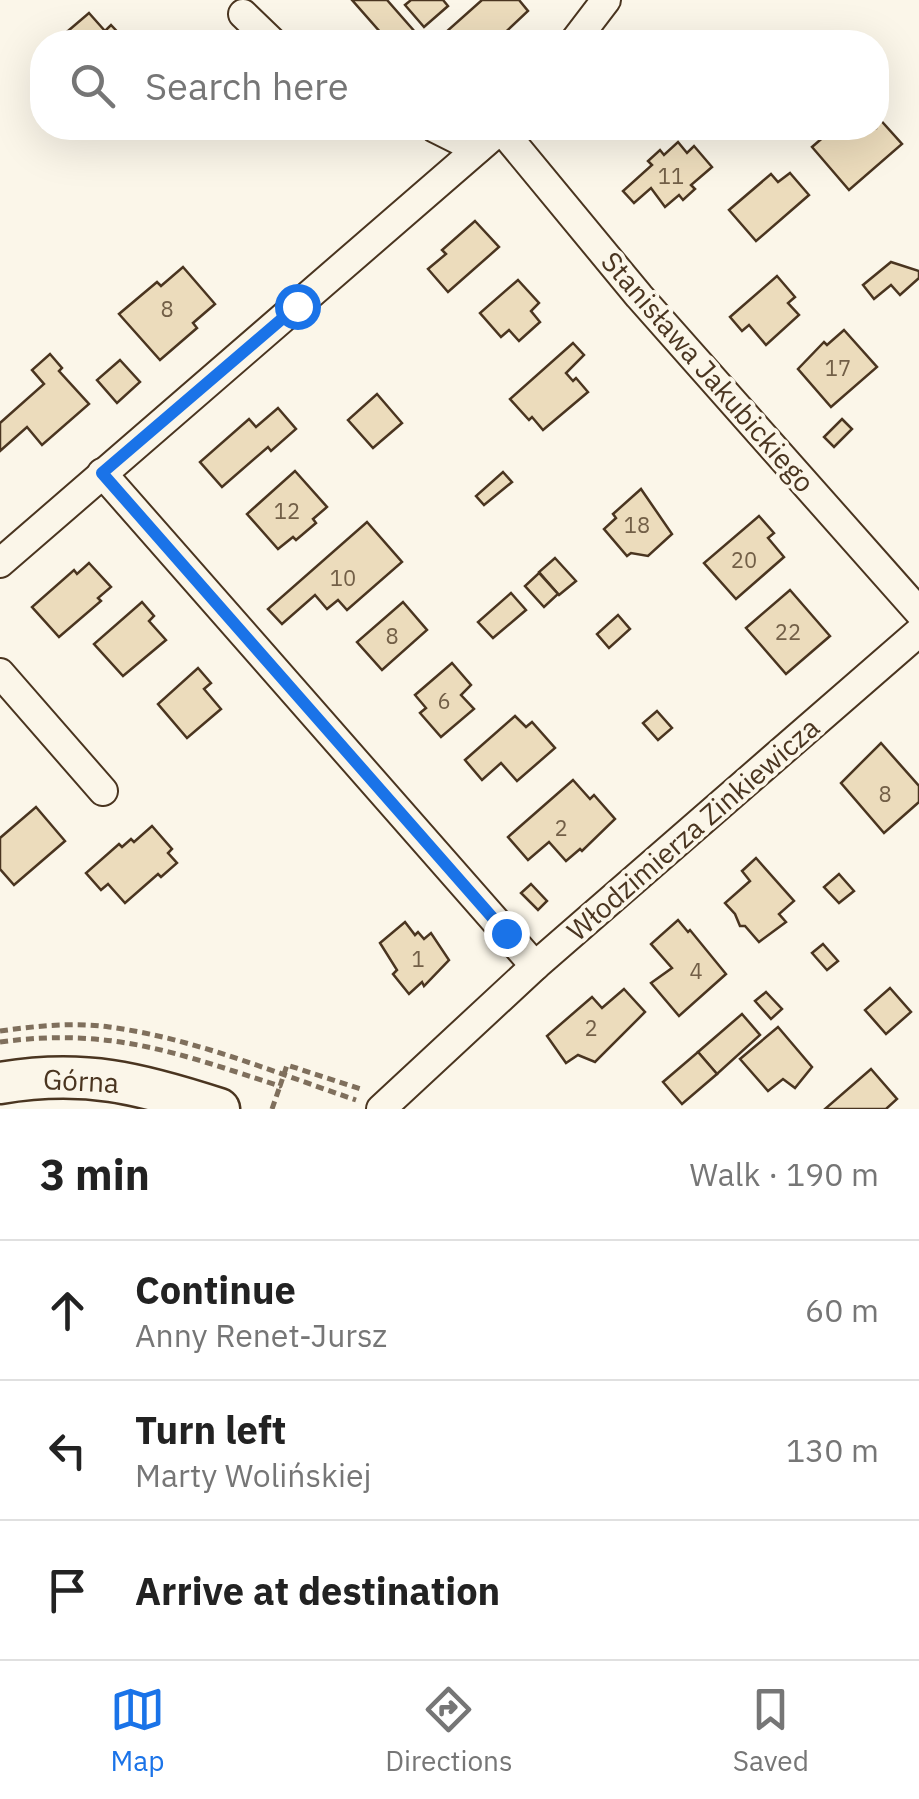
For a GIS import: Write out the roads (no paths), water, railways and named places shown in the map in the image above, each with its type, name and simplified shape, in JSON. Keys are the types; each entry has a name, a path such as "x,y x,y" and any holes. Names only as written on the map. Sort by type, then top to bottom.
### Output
{"street":[{"path":"583,30 606,0"},
{"path":"243,14 260,30"},
{"path":"458,140 476,149"},
{"path":"1,560 487,140"},
{"name":"Stanisława Jakubickiego","path":"512,140 639,296 919,612"},
{"path":"102,473 535,966"},
{"name":"Włodzimierza Zinkiewicza","path":"384,1105 535,966 919,632"},
{"path":"0,673 103,791"},
{"name":"Górna","path":"0,1084 80,1076 146,1086 218,1109"}]}
